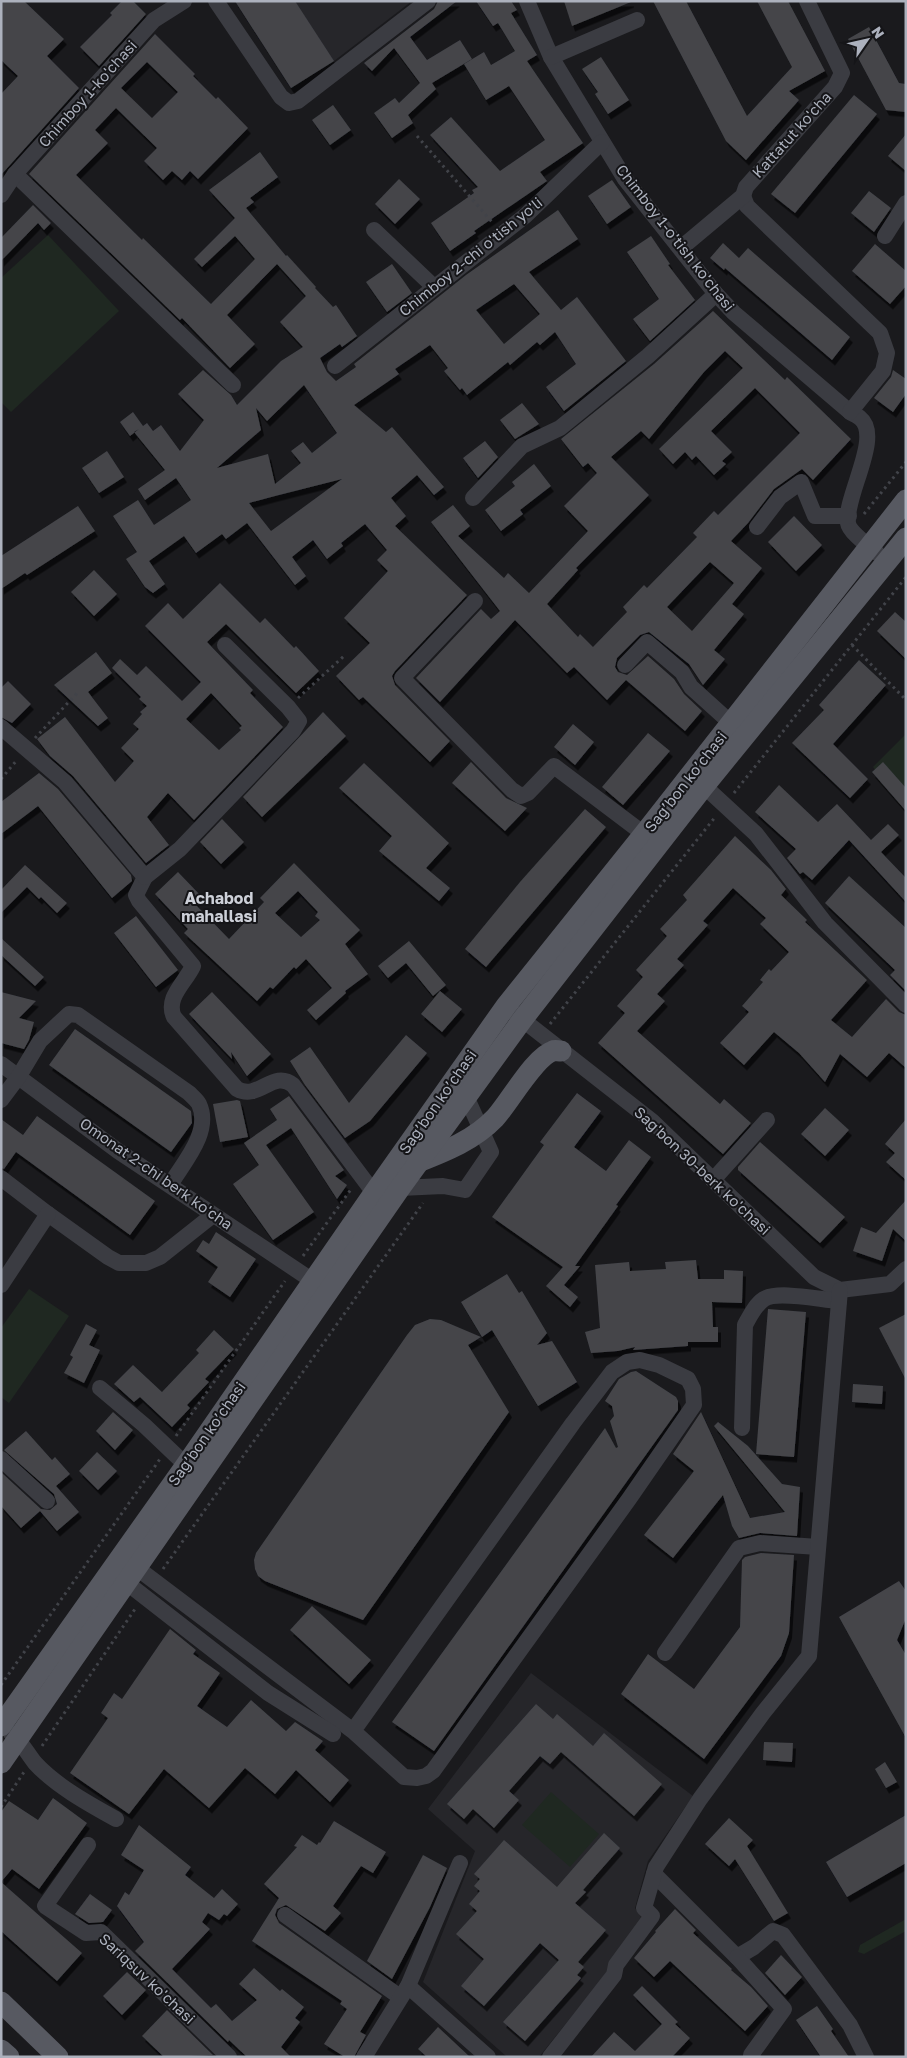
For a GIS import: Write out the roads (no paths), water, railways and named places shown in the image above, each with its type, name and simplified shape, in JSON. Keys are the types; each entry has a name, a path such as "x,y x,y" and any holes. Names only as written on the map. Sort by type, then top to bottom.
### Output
{"main road":[{"name":"Sag’bon ko’chasi","path":"1,1763 6,1729 125,1574 466,1096 514,1013 644,834 906,500"},
{"name":"Sag’bon ko’chasi","path":"125,1574 186,1464 374,1192 514,1013 704,786 906,538"},
{"path":"418,1162 458,1145 481,1129 494,1118 537,1063 552,1051 560,1051"},
{"path":"1,2002 58,2057"},
{"path":"1,2050 8,2057"}],"street":[{"name":"Chimboy 1-ko'chasi","path":"1,195 15,174 154,20 184,1"},
{"path":"216,1 281,97 289,102 298,101 428,1"},
{"name":"Chimboy 1-o'tish ko'chasi","path":"527,1 551,57 625,178 716,294 734,314 850,412 860,417 864,423 868,446 851,496 850,523"},
{"name":"Kattatut ko'cha","path":"681,248 743,196 746,187 835,87 842,74 807,1"},
{"path":"551,57 637,20"},
{"name":"Chimboy 2-chi o'tish yo'li","path":"335,366 525,216 602,142"},
{"path":"15,174 233,385"},
{"path":"743,196 747,206 880,332 887,353 883,372 850,412"},
{"path":"885,236 906,203"},
{"path":"374,230 434,287"},
{"path":"473,498 522,446 560,428 648,356 716,294"},
{"path":"757,527 780,497 801,482 815,516 850,523 869,546 887,561"},
{"path":"475,602 402,678 512,790 521,796 528,793 554,766 644,834"},
{"path":"625,665 647,642 682,672 691,687 732,724"},
{"path":"225,645 288,707 299,721 293,731 180,849 145,877 136,895 193,966 171,1000 170,1008 174,1017 237,1089 244,1093 279,1080 287,1080 374,1192"},
{"path":"1,727 65,782 145,877"},
{"path":"704,786 756,834 825,923 906,1005"},
{"name":"Sag'bon 30-berk ko'chasi","path":"514,1013 560,1051 652,1121 814,1277 840,1296"},
{"path":"1,1100 20,1076 40,1040 69,1014 78,1015 188,1093 199,1104 202,1122 197,1140 170,1185"},
{"name":"Omonat 2-chi berk ko'cha","path":"1,1064 20,1076 118,1151 313,1281"},
{"path":"400,1188 443,1186 465,1190 491,1152 466,1096"},
{"path":"713,1180 768,1120"},
{"path":"1,1178 48,1214 119,1263 146,1263 160,1257 214,1215"},
{"path":"1,1285 9,1263 48,1214"},
{"path":"742,1428 745,1325 753,1310 763,1300 775,1295 840,1296 890,1284 906,1269"},
{"path":"550,2057 614,1975 616,1965 652,1916 644,1908 656,1867 700,1798 762,1713 809,1656 840,1296"},
{"path":"125,1574 352,1731 404,1777 426,1776 434,1771 694,1405 693,1389 688,1379 659,1365 640,1360 627,1362 612,1372 573,1423 352,1731"},
{"path":"100,1388 186,1464"},
{"path":"1,1458 47,1500"},
{"path":"665,1653 739,1548 760,1543 818,1547"},
{"path":"125,1574 268,1693 333,1734"},
{"path":"6,1729 46,1773 84,1802 116,1819"},
{"name":"Sariqsuv ko'chasi","path":"88,1845 45,1906 86,1933 101,1932 228,2057"},
{"path":"364,2057 404,1992 460,1863"},
{"path":"654,1874 737,1957 784,2009 751,2055 753,2057"},
{"path":"285,1916 404,1992 488,2057"},
{"path":"737,1957 754,1947 773,1931 783,1935 850,2025 866,2057"}],"district":[{"name":"Achabod mahallasi","path":"219,907"}]}
